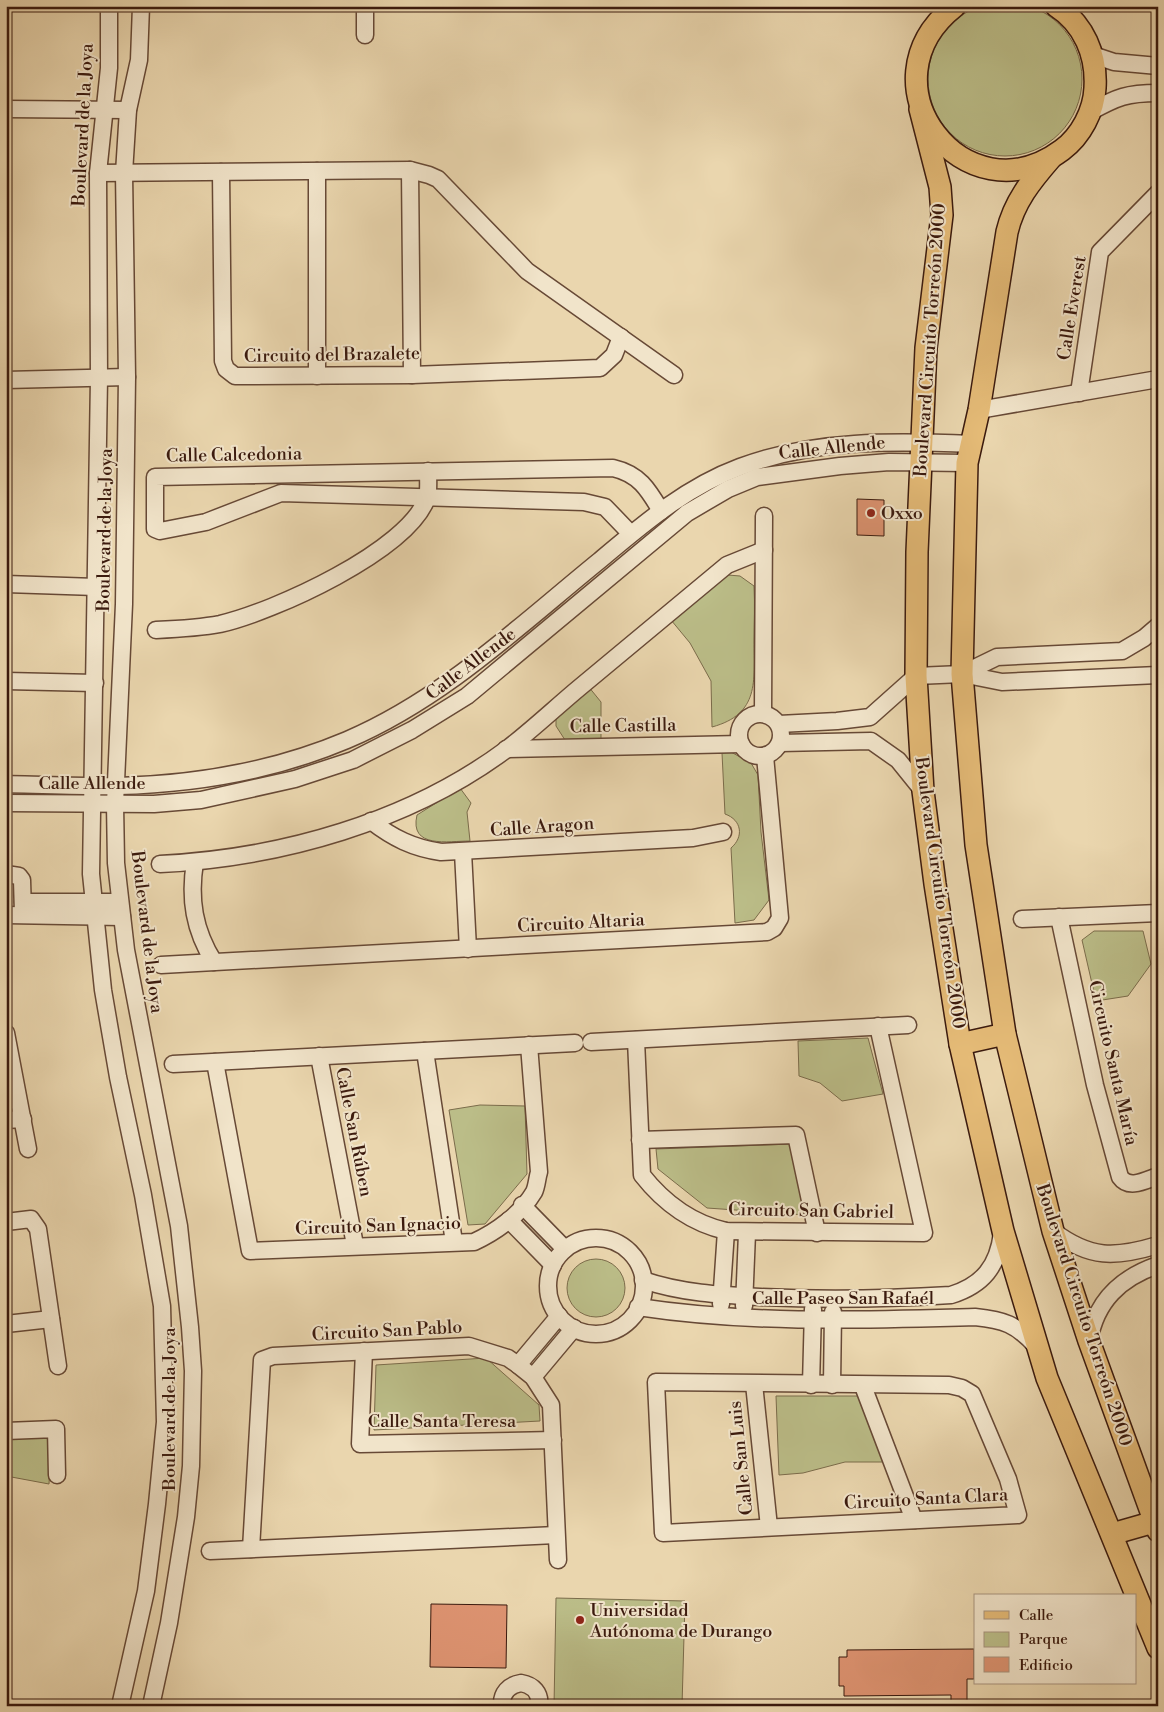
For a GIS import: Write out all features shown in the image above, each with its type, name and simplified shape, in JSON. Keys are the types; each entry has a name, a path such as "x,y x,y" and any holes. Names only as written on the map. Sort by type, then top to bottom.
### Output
{"main road":[{"path":"947,10 926,37 917,60 915,85 920,109 930,129 945,146 970,162 985,168 1007,170 1030,167 1051,158 1067,146 1081,130 1090,112 1096,84 1093,55 1082,32 1065,12 1056,6"},
{"name":"Boulevard Circuito Torreón 2000","path":"920,109 940,187 942,215 926,348 920,452 916,676 923,791 960,1044 1003,1231 1047,1378 1158,1648"},
{"name":"Boulevard Circuito Torreón 2000","path":"1051,158 1018,198 1010,216 979,410 970,454 962,674 976,844 1005,1034 1053,1231 1089,1341 1156,1526"},
{"path":"960,1044 1005,1034"},
{"path":"1112,1534 1156,1526"}],"street":[{"name":"Boulevard de la Joya","path":"109,6 109,68 103,110 98,173 99,378 95,683 91,804 93,909 118,1077 143,1195 160,1296 164,1353 165,1422 158,1504 146,1592 120,1706"},
{"name":"Boulevard de la Joya","path":"141,6 138,60 128,110 124,173 127,377 124,604 115,804 121,909 148,1073 165,1147 179,1226 193,1371 191,1466 186,1517 171,1613 151,1706"},
{"path":"365,6 365,34"},
{"path":"1093,55 1122,63 1158,66"},
{"path":"1090,112 1118,97 1158,92"},
{"path":"6,109 128,110"},
{"path":"98,173 410,170 429,174 438,180 527,271 674,375"},
{"path":"410,170 412,375"},
{"path":"317,171 317,376"},
{"name":"Circuito del Brazalete","path":"221,172 224,366 235,376 412,375 600,368 614,355 621,337"},
{"name":"Calle Everest","path":"1079,393 1100,252 1158,193"},
{"path":"6,380 127,377"},
{"path":"979,410 1158,379"},
{"name":"Calle Allende","path":"6,784 116,786 194,781 244,772 347,740 402,712 487,655 660,511 692,489 713,478 741,466 781,454 828,446 920,452"},
{"path":"920,452 970,454"},
{"name":"Calle Allende","path":"6,803 154,804 201,800 246,792 295,779 353,760 412,730 466,696 687,513 728,489 757,477 840,466 920,452"},
{"name":"Calle Calcedonia","path":"631,534 613,514 595,503 428,496 281,493 206,522 160,531 155,529 156,476 613,468 628,472 641,480 660,511"},
{"path":"156,630 186,629 221,624 275,606 320,586 368,557 404,529 422,509 428,496 428,472"},
{"path":"280,475 281,493"},
{"path":"763,713 764,516"},
{"path":"160,864 236,857 301,844 371,821 425,797 506,749 727,565 764,550"},
{"path":"6,584 96,587"},
{"path":"962,674 997,657 1122,651 1144,638 1158,626"},
{"path":"1122,651 1123,676"},
{"path":"779,724 870,717 916,676 962,674 1002,682 1158,675"},
{"path":"6,682 95,683"},
{"path":"763,713 772,717 779,724 782,730 780,743 772,753 766,756 751,754 741,744 739,736 743,722 755,714 763,713"},
{"path":"870,717 872,741"},
{"path":"820,722 820,740"},
{"path":"780,743 820,740 872,741 898,760 923,791"},
{"name":"Calle Castilla","path":"506,749 741,744"},
{"name":"Circuito Altaria","path":"161,965 767,932 774,928 780,918 766,756"},
{"name":"Calle Aragon","path":"371,821 391,836 420,849 441,852 693,838 722,832"},
{"path":"462,852 468,949"},
{"path":"195,862 192,904 203,944 214,962"},
{"path":"6,874 19,876 22,880 23,909"},
{"path":"6,915 23,909 121,909"},
{"path":"1022,919 1158,913"},
{"name":"Circuito Santa María","path":"1059,917 1095,1084 1120,1177 1125,1183 1130,1184 1158,1176"},
{"path":"173,1064 908,1025"},
{"name":"Circuito San Gabriel","path":"636,1040 642,1175 655,1191 696,1221 726,1231 817,1233 924,1232 878,1026"},
{"path":"6,1033 28,1149"},
{"name":"Circuito San Ignacio","path":"216,1062 250,1251 355,1245 474,1242 492,1234 509,1220 534,1191 539,1172 529,1045"},
{"path":"425,1051 454,1242"},
{"name":"Calle San Rúben","path":"319,1056 355,1245"},
{"path":"6,1120 23,1119"},
{"path":"640,1140 796,1135 817,1233"},
{"path":"522,1205 565,1249"},
{"path":"6,1222 31,1219 38,1228 58,1366"},
{"path":"509,1220 553,1265"},
{"path":"720,1316 726,1231"},
{"name":"Calle Paseo San Rafaél","path":"643,1280 677,1290 813,1300 951,1295 969,1289 986,1273 999,1254 1003,1231"},
{"path":"1053,1231 1080,1248 1110,1255 1129,1254 1158,1245"},
{"path":"744,1318 747,1232"},
{"path":"603,1239 622,1246 633,1257 641,1270 643,1280 642,1299 632,1317 616,1329 595,1334 574,1328 559,1316 554,1309 548,1291 553,1265 565,1249 583,1240 603,1239"},
{"path":"1089,1341 1092,1325 1108,1295 1134,1275 1158,1265"},
{"path":"811,1385 813,1300"},
{"path":"832,1385 833,1300"},
{"name":"Calle Paseo San Rafaél","path":"638,1307 744,1318 833,1321 975,1317 998,1319 1020,1328 1038,1348"},
{"path":"518,1365 559,1316"},
{"path":"6,1324 51,1319"},
{"path":"533,1378 574,1328"},
{"name":"Circuito San Pablo","path":"251,1549 262,1360 273,1356 469,1346 508,1358 518,1365 533,1378 551,1405 558,1560"},
{"name":"Calle Santa Teresa","path":"364,1351 360,1444 553,1440"},
{"name":"Circuito Santa Clara","path":"656,1382 754,1384 949,1385 962,1388 972,1394 1008,1479 1018,1515 663,1533 656,1382"},
{"name":"Calle San Luis","path":"754,1384 769,1527"},
{"path":"863,1386 914,1520"},
{"path":"6,1432 56,1429 57,1475"},
{"path":"210,1551 556,1535"},
{"path":"502,1706 504,1693 508,1688 521,1683 534,1688 538,1694 539,1706"}],"green space":[{"path":"1005,2 1034,8 1048,15 1059,25 1069,36 1076,50 1082,79 1076,108 1069,122 1059,133 1048,143 1034,150 1005,156 976,150 962,143 951,133 941,122 934,108 928,79 934,50 941,36 951,25 962,15 976,8"},
{"path":"728,575 740,576 754,586 753,682 751,694 739,714 728,721 712,727 711,681 690,643 671,620"},
{"path":"588,686 601,702 601,740 565,740 556,726 556,713"},
{"path":"731,752 751,763 758,775 761,832 769,900 754,920 735,923 731,848 738,839 739,829 735,820 725,814 722,753"},
{"path":"460,788 471,803 467,812 470,841 441,842 424,838 416,826 417,815"},
{"path":"1094,931 1143,931 1151,964 1128,996 1096,1001 1082,940"},
{"path":"868,1038 883,1094 842,1101 820,1083 799,1076 798,1041"},
{"path":"480,1105 525,1106 527,1174 485,1224 468,1225 449,1110"},
{"path":"791,1144 806,1215 707,1208 658,1169 656,1149"},
{"path":"590,1259 602,1259 617,1267 625,1282 625,1294 617,1309 602,1317 590,1317 575,1309 567,1294 567,1282 575,1267"},
{"path":"486,1358 539,1405 540,1421 374,1430 376,1365"},
{"path":"776,1396 858,1396 884,1462 845,1462 803,1473 779,1475"},
{"path":"52,1432 49,1484 6,1476 6,1437"},
{"path":"556,1598 685,1601 682,1706 554,1706"}],"building":[{"path":"857,499 884,500 884,536 857,535"},
{"path":"431,1604 507,1605 506,1668 430,1667"},
{"path":"974,1649 974,1679 967,1679 967,1705 951,1705 951,1695 844,1696 844,1686 839,1686 839,1657 847,1657 847,1650"}],"place":[{"name":"Oxxo","path":"871,513"},
{"name":"Universidad Autónoma de Durango","path":"580,1620"}]}
